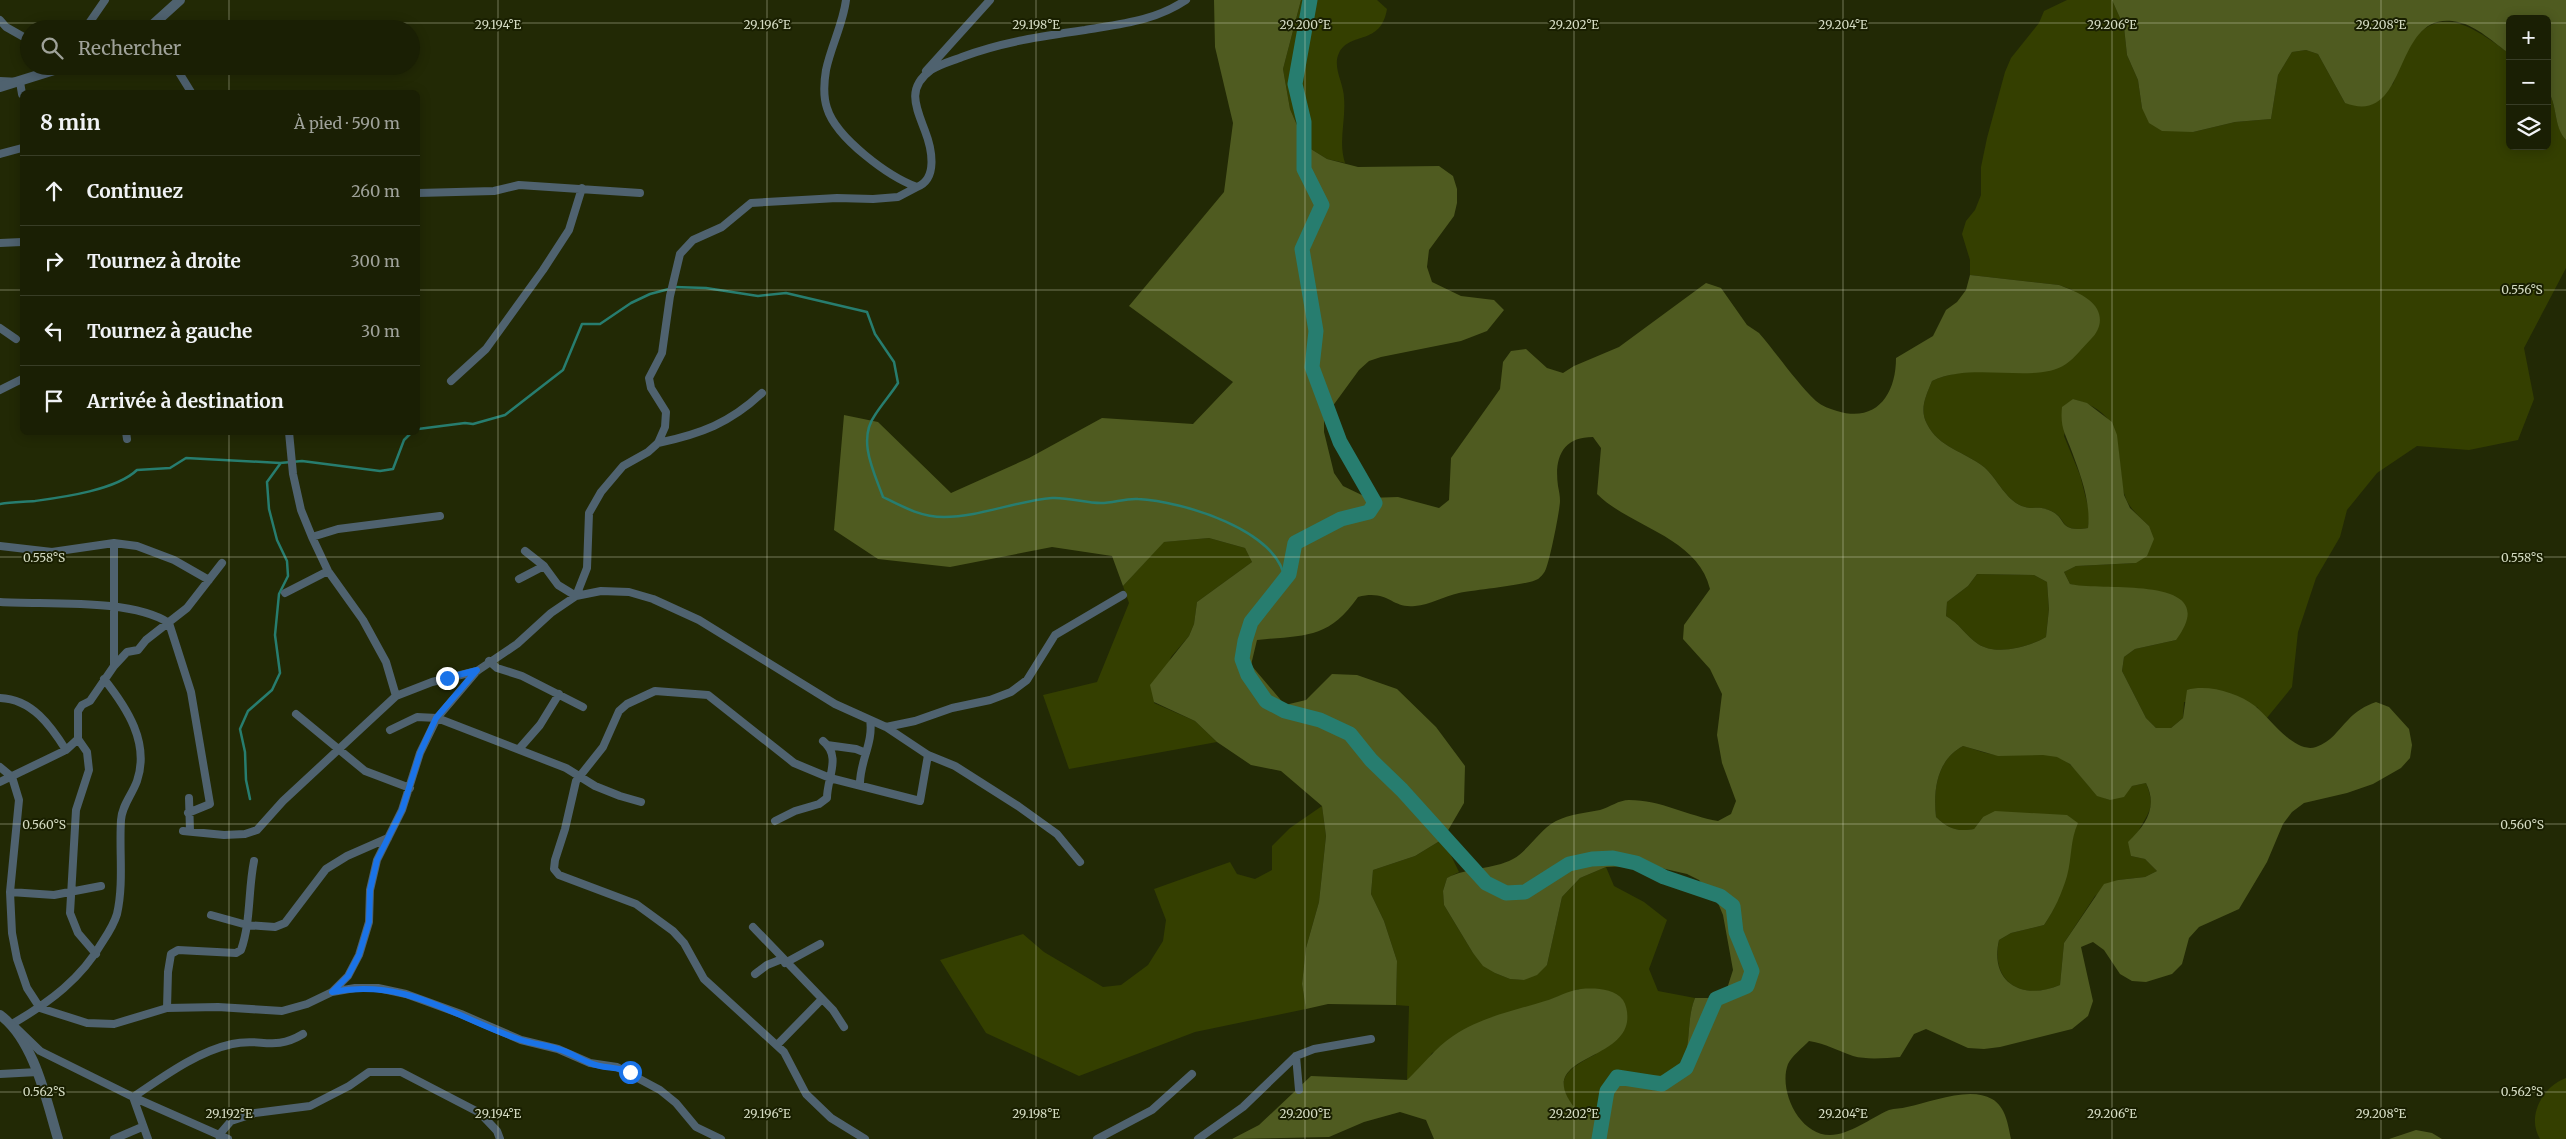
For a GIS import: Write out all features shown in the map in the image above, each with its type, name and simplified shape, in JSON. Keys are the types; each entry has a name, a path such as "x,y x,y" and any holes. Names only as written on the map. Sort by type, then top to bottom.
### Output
{"street":[{"path":"91,20 105,0"},
{"path":"159,20 180,0"},
{"path":"846,0 843,18 826,69 824,90 827,108 835,123 854,145 898,180 917,187"},
{"path":"576,596 587,568 589,513 601,492 623,466 648,452 658,443 665,427 666,412 651,388 649,378 662,353 670,296 680,254 693,240 722,227 751,203 898,197 925,184 930,179 932,167 926,132 914,102 916,89 922,77 990,0"},
{"path":"922,77 934,68 1014,41 1147,20 1186,0"},
{"path":"0,20 6,27 20,35"},
{"path":"0,87 41,75"},
{"path":"180,75 190,90"},
{"path":"0,81 20,82"},
{"path":"20,82 21,90"},
{"path":"0,154 20,149"},
{"path":"420,193 494,192 520,186 582,188 640,193"},
{"path":"451,381 486,349 543,270 569,230 582,188"},
{"path":"0,243 20,242"},
{"path":"0,328 16,339"},
{"path":"0,390 20,380"},
{"path":"658,443 689,437 712,429 748,405 762,392"},
{"path":"290,435 292,468 301,510 328,571 363,620 386,662 396,696"},
{"path":"312,537 338,529 440,516"},
{"path":"0,546 52,552 114,543 152,550 209,580"},
{"path":"114,543 114,666"},
{"path":"525,551 544,566 558,584 576,596"},
{"path":"96,954 72,924 70,912 76,810 89,770 87,752 78,739 78,711 82,705 90,701 104,679 127,652 138,650 146,640 187,608 222,563"},
{"path":"519,578 544,566"},
{"path":"285,592 328,571"},
{"path":"332,992 348,976 359,955 369,922 370,890 377,860 410,788 420,753 436,718 477,670 517,644 551,613 576,596 601,591 629,592 653,598 699,620 835,704 886,727 928,755 955,766 1018,806 1057,834 1080,862"},
{"path":"886,727 914,722 952,708 990,700 1012,692 1027,680 1055,635 1123,595"},
{"path":"0,602 113,606 146,611 169,623 191,692 210,804 188,813"},
{"path":"489,661 497,668 522,676 583,707"},
{"path":"189,798 187,831 245,834 256,830 283,801 396,696 432,682 477,670"},
{"path":"12,1024 40,1008 65,989 96,954 113,925 117,914 122,854 121,819 127,799 134,789 140,772 141,762 136,729 131,717 104,679"},
{"path":"865,1139 831,1118 806,1094 784,1052 704,979 684,943 674,931 649,911 625,899 559,875 554,869 555,860 579,776 603,747 619,712 627,704 656,691 708,695 794,763 830,778 920,800 928,755"},
{"path":"519,749 540,724 559,694"},
{"path":"0,698 32,708 49,723 66,750"},
{"path":"296,714 365,771 410,788"},
{"path":"390,730 417,717 436,718 566,768 603,790 642,802"},
{"path":"860,785 860,774 872,730 870,720"},
{"path":"0,782 66,750 78,739"},
{"path":"776,821 824,801 833,758 825,743 856,749 866,753"},
{"path":"0,768 12,777 19,800 10,892 12,933 17,959 27,988 40,1008 86,1023 114,1024 167,1008 218,1007 282,1011 307,1004 332,992 355,988 378,988 406,994 461,1014 521,1040 558,1049 590,1063 617,1066 660,1090 676,1103 696,1128 721,1139"},
{"path":"211,915 247,926 275,927 286,922 326,869 347,856 388,838"},
{"path":"167,1008 168,972 171,954 178,950 236,953 241,950 247,926 249,885 254,861"},
{"path":"10,892 54,895 101,886"},
{"path":"753,928 833,1010 844,1027"},
{"path":"755,974 767,965 784,961 820,944"},
{"path":"777,1045 822,1000"},
{"path":"0,1015 40,1051 133,1097 219,1137 228,1139"},
{"path":"12,1024 38,1072 58,1139"},
{"path":"133,1097 178,1067 232,1043 274,1045 288,1042 303,1034"},
{"path":"1198,1139 1243,1107 1296,1056 1314,1049 1371,1039"},
{"path":"1296,1056 1299,1090"},
{"path":"0,1074 38,1072"},
{"path":"219,1137 231,1121 255,1113 310,1106 348,1086 369,1072 401,1072 426,1083 480,1113 497,1131 500,1139"},
{"path":"1097,1139 1152,1110 1192,1074"},
{"path":"133,1097 142,1128 148,1139"},
{"path":"114,1139 142,1128"}],"green space":[{"path":"1214,0 1301,0 1283,69 1290,109 1306,146 1327,159 1358,167 1439,166 1453,176 1457,189 1457,203 1454,216 1429,250 1427,267 1432,282 1461,296 1494,300 1504,310 1487,331 1461,341 1381,357 1369,361 1359,370 1324,418 1324,432 1334,473 1343,486 1368,498 1398,497 1439,508 1449,500 1451,458 1500,389 1503,362 1511,351 1526,349 1547,368 1563,373 1574,366 1619,347 1706,283 1721,288 1747,325 1759,333 1816,401 1823,406 1851,414 1863,413 1881,403 1888,394 1892,384 1896,358 1933,336 1946,310 1957,302 1966,290 1970,275 2059,285 2080,294 2097,309 2100,321 2094,336 2069,362 2053,370 2038,373 1966,373 1949,375 1932,381 1923,408 1927,424 1932,432 1945,444 1984,467 2013,501 2019,505 2051,511 2067,527 2078,529 2088,528 2087,499 2064,430 2062,407 2073,399 2087,403 2112,422 2117,435 2124,495 2130,508 2149,526 2154,539 2147,556 2136,563 2076,566 2064,572 2070,584 2153,590 2173,595 2185,604 2187,619 2176,640 2135,649 2124,657 2122,671 2146,718 2156,728 2171,728 2183,718 2187,690 2195,688 2213,689 2248,701 2261,711 2283,734 2299,745 2308,748 2321,745 2330,739 2357,711 2376,702 2389,707 2409,729 2412,745 2410,758 2401,768 2373,784 2347,793 2304,803 2292,812 2283,824 2267,862 2239,909 2199,927 2189,938 2182,964 2172,974 2146,982 2132,981 2120,974 2104,950 2093,942 2081,947 2093,1001 2088,1016 2072,1029 2000,1047 1984,1049 1968,1048 1926,1029 1914,1034 1900,1057 1883,1058 1853,1056 1826,1045 1809,1041 1788,1064 1786,1086 1789,1098 1800,1119 1809,1128 1819,1133 1830,1135 1845,1132 1889,1110 1905,1108 1950,1096 1973,1094 1983,1095 1997,1102 2006,1117 2011,1139 1434,1139 1426,1120 1400,1112 1364,1122 1329,1137 1232,1139 1259,1125 1311,1076 1407,1080 1440,1046 1464,1029 1498,1015 1581,989 1609,991 1619,996 1626,1008 1627,1022 1621,1036 1609,1046 1570,1070 1564,1081 1567,1095 1580,1114 1595,1115 1607,1109 1617,1084 1629,1075 1674,1076 1685,1057 1690,1018 1695,998 1724,998 1733,970 1723,915 1718,903 1699,880 1687,874 1648,865 1606,867 1580,878 1562,897 1547,965 1537,975 1524,980 1510,979 1483,966 1444,905 1443,891 1447,878 1455,874 1505,863 1513,859 1524,851 1550,825 1567,817 1600,810 1618,802 1629,800 1663,805 1718,821 1731,814 1736,801 1722,763 1717,735 1722,694 1710,669 1683,639 1684,625 1710,589 1703,571 1692,557 1678,545 1611,505 1597,494 1601,448 1593,437 1574,441 1568,445 1559,458 1557,476 1560,499 1558,515 1547,567 1538,579 1513,585 1459,593 1415,606 1400,605 1377,595 1358,597 1336,621 1314,633 1302,636 1257,640 1251,665 1285,705 1306,700 1332,674 1357,675 1397,689 1436,727 1465,766 1464,803 1443,839 1415,856 1373,870 1371,894 1384,921 1397,961 1396,1005 1328,1004 1306,1009 1302,984 1306,948 1319,902 1326,836 1322,806 1281,771 1251,765 1217,742 1195,721 1154,702 1150,685 1189,636 1194,624 1197,602 1252,562 1245,548 1209,538 1164,542 1123,586 1112,556 1052,547 950,567 878,559 834,530 844,415 878,422 951,493 1029,458 1102,418 1193,424 1233,382 1129,306 1224,192 1233,123 1215,47","holes":["1977,574 2034,575 2047,582 2049,609 2046,637 2031,644 2012,649 1985,648 1946,616 1947,602 1968,586","1963,746 1998,756 2043,755 2057,757 2070,764 2097,796 2110,800 2124,797 2132,786 2146,783 2151,800 2148,815 2140,829 2128,842 2131,856 2145,859 2157,871 2145,877 2118,880 2104,884 2064,943 2060,985 2033,991 2012,985 2004,977 1999,967 1997,955 1999,940 2011,933 2044,925 2048,920 2065,882 2078,823 2067,815 1995,811 1983,817 1974,829 1958,830 1945,824 1936,817 1936,786 1942,767 1947,759"]},
{"path":"1301,0 1377,0 1387,9 1384,21 1379,28 1344,46 1337,58 1344,98 1342,147 1345,163 1327,159 1306,146 1290,109 1283,69"},
{"path":"2067,0 2112,0 2124,27 2127,55 2138,80 2142,108 2193,132 2235,122 2271,119 2278,75 2292,52 2306,50 2318,54 2345,103 2393,84 2410,44 2422,31 2434,24 2447,22 2460,24 2472,29 2506,51 2506,150 2551,150 2551,97 2559,128 2566,140 2566,268 2524,348 2534,399 2518,440 2469,450 2417,446 2377,473 2347,510 2340,537 2316,578 2298,632 2292,687 2266,719 2257,707 2184,702 2183,718 2171,728 2156,728 2146,718 2122,671 2124,657 2135,649 2176,640 2113,587 2084,588 2070,584 2064,572 2076,566 2136,563 2149,526 2127,501 2124,493 2116,436 2106,417 2088,404 2073,399 2064,436 2080,475 2090,514 2088,528 2078,529 2068,527 2060,517 2051,511 2043,508 2025,507 2013,501 1984,467 1938,438 1932,432 1925,418 1924,402 1932,381 1967,372 2027,373 2073,290 2059,285 1970,275 1970,260 1962,234 1966,221 1975,210 1981,195 1981,167 2005,72 2011,58 2039,23 2044,11"},
{"path":"2112,0 2566,0 2566,140 2559,128 2551,97 2551,15 2506,15 2506,51 2479,31 2465,24 2458,22 2436,22 2421,32 2410,48 2392,84 2381,99 2366,106 2345,103 2318,54 2306,50 2292,52 2278,75 2271,119 2235,122 2193,132 2162,131 2149,123 2142,108 2138,80 2127,55 2124,27"},
{"path":"1209,538 1245,548 1252,562 1197,602 1194,624 1189,636 1171,657 1154,703 1195,721 1217,742 1069,769 1043,695 1097,682 1129,603 1123,586 1163,542"},
{"path":"1977,574 2034,575 2047,582 2049,609 2046,637 2031,644 2012,649 1985,648 1946,616 1947,602 1968,586"},
{"path":"1963,746 1995,755 2044,754 2058,757 2066,761 2095,792 2110,800 2132,786 2146,783 2151,798 2150,809 2138,832 2131,856 2145,859 2157,871 2145,877 2118,880 2095,896 2064,943 2060,985 2034,991 2012,985 2005,978 2000,968 1998,955 1999,940 2011,933 2044,925 2056,904 2064,882 2073,835 1983,817 1974,829 1958,830 1949,827 1936,817 1936,786 1942,767 1954,752"},
{"path":"1322,806 1326,836 1319,902 1306,948 1302,984 1306,1009 1195,1032 1079,1076 986,1033 940,960 1023,934 1044,952 1103,987 1121,985 1148,965 1163,941 1166,920 1154,889 1230,862 1237,874 1255,879 1272,870 1272,846 1290,828"},
{"path":"1443,839 1459,872 1447,878 1443,891 1444,905 1473,953 1495,973 1510,979 1524,980 1547,965 1562,897 1580,878 1606,867 1614,886 1644,902 1667,920 1649,969 1658,991 1695,998 1690,1018 1685,1058 1674,1077 1645,1075 1617,1084 1607,1109 1595,1115 1580,1114 1566,1094 1565,1078 1576,1066 1596,1054 1579,989 1547,1001 1432,1053 1425,1064 1407,1080 1409,1006 1396,1005 1397,961 1384,921 1371,894 1373,870 1415,856"},
{"path":"2566,1078 2566,1139 2540,1139 2535,1121 2539,1103 2550,1088"},
{"path":"2416,1130 2432,1133 2442,1139 2389,1139"}],"waterway":[{"path":"1310,0 1295,84 1304,122 1304,169 1322,205 1302,249 1316,331 1312,367 1340,442 1375,503 1369,512 1341,519 1295,543 1289,574 1251,622 1242,659 1248,675 1266,701 1285,711 1320,720 1350,734 1371,760 1402,790 1486,883 1506,893 1525,892 1569,864 1592,859 1613,858 1636,863 1664,877 1720,896 1733,906 1736,932 1752,971 1747,986 1716,999 1686,1068 1662,1084 1617,1077 1607,1091 1599,1139"},
{"path":"674,287 706,288 758,296 786,293 867,312 875,334 894,362 898,383 870,425 867,435 869,456 883,497 912,511 936,517 957,516 1052,498 1101,503 1133,499 1178,505 1202,512 1248,533 1266,547 1279,563 1285,581"},
{"path":"420,429 465,423 473,424 505,415 563,370 582,324 600,324 631,303 650,294 669,289"},
{"path":"0,504 35,501 89,492 116,483 137,470 170,468 186,458 280,463 302,461 380,471 393,469 404,440 409,435"},
{"path":"250,799 246,780 245,752 240,729 248,711 272,690 280,673 275,635 279,594 288,576 287,561 277,540 269,509 267,482 280,464"}],"route":[{"path":"447,678 477,670 436,718 420,753 402,810 377,860 370,890 369,922 359,955 348,976 332,992 355,988 378,988 406,994 461,1014 521,1040 576,1055 590,1063 617,1066 630,1072"}]}
